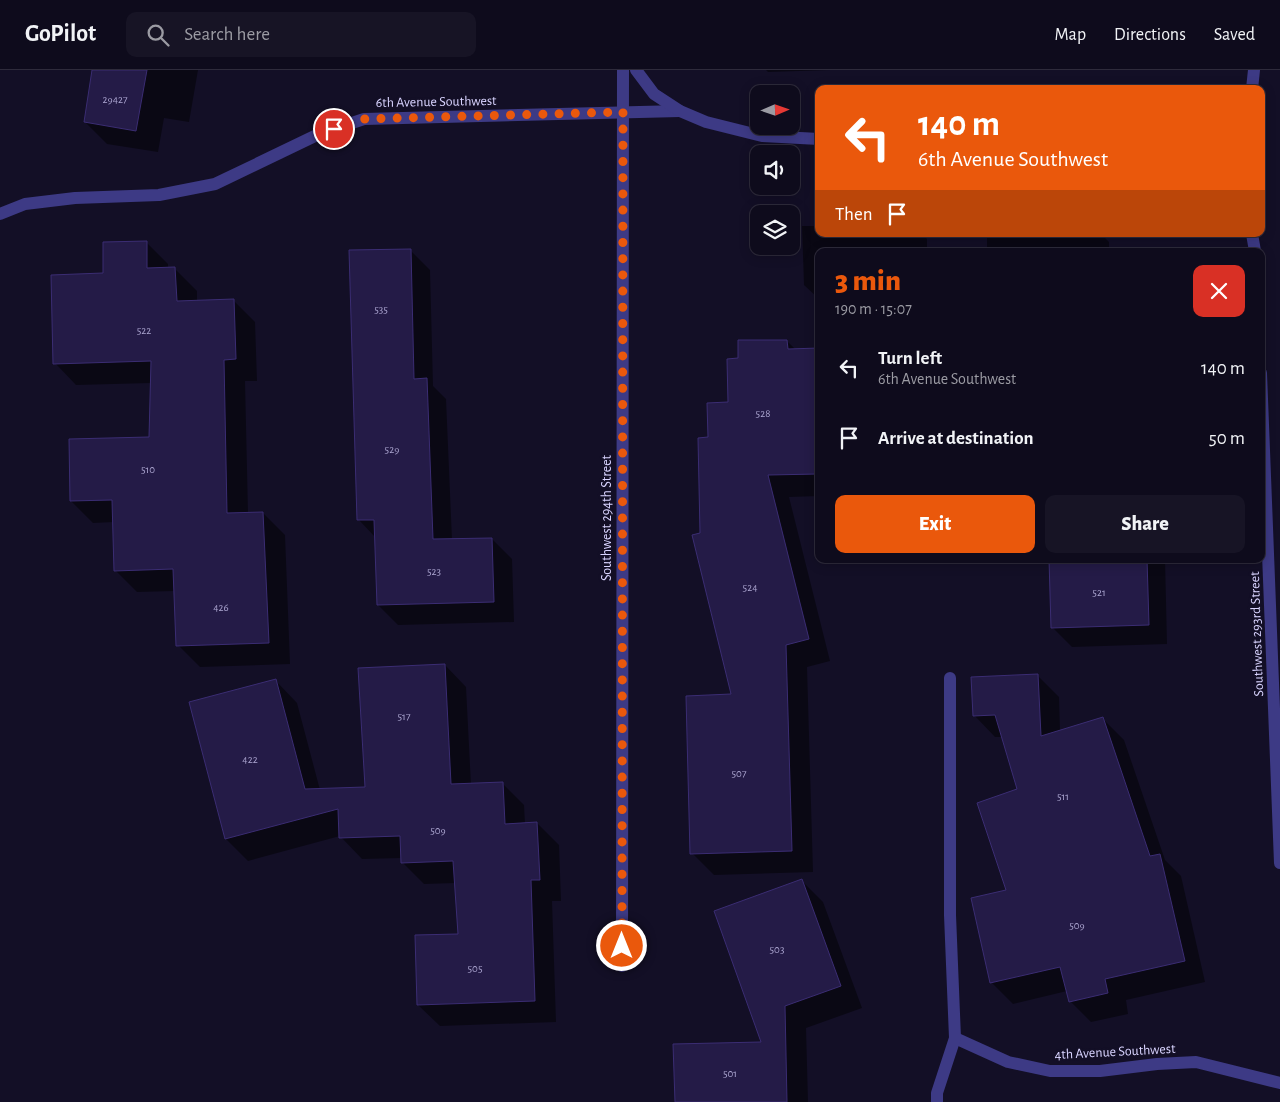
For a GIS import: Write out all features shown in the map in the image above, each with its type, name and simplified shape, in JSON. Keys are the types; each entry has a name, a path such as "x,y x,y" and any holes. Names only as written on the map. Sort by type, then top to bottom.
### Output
{"street":[{"name":"Southwest 294th Street","path":"622,70 622,966"},
{"name":"6th Avenue Southwest","path":"636,70 654,94 680,111 706,122 762,136 815,139"},
{"path":"1252,85 1254,70"},
{"name":"6th Avenue Southwest","path":"0,214 25,204 75,198 159,195 215,184 319,134 364,119 680,111"},
{"name":"Southwest 293rd Street","path":"1265,476 1280,863"},
{"path":"937,1102 937,1093 956,1038 950,915 950,678"},
{"name":"4th Avenue Southwest","path":"956,1038 1008,1062 1050,1071 1100,1071 1157,1064 1196,1062 1280,1083"}],"building":[{"path":"92,70 147,70 136,131 84,122"},
{"path":"147,241 147,268 175,267 177,301 234,299 236,359 224,360 227,513 263,512 269,643 176,646 173,569 114,571 112,500 70,501 69,439 149,437 151,361 53,364 51,275 103,273 103,242"},
{"path":"411,249 414,379 427,378 433,539 492,538 494,602 377,605 374,520 357,520 349,250"},
{"path":"738,340 787,340 788,349 815,348 815,474 768,475 809,639 786,645 792,851 690,854 686,696 731,694 692,535 700,533 698,438 708,437 707,403 728,402 727,359 738,358"},
{"path":"1049,563 1147,563 1149,625 1051,628"},
{"path":"445,664 451,784 503,782 505,824 537,822 540,880 531,880 535,1001 417,1005 415,935 458,934 453,861 401,863 400,836 339,838 338,809 225,839 189,702 276,679 305,789 365,787 358,668"},
{"path":"1038,674 1041,736 1103,717 1150,856 1160,854 1185,961 1105,979 1108,993 1069,1002 1060,967 990,983 971,898 1006,890 977,803 1017,789 995,715 973,716 971,677"},
{"path":"802,879 841,986 785,1006 787,1102 675,1102 673,1044 761,1042 714,911"}],"route":[{"path":"334,129 364,119 623,112 622,946"}]}
